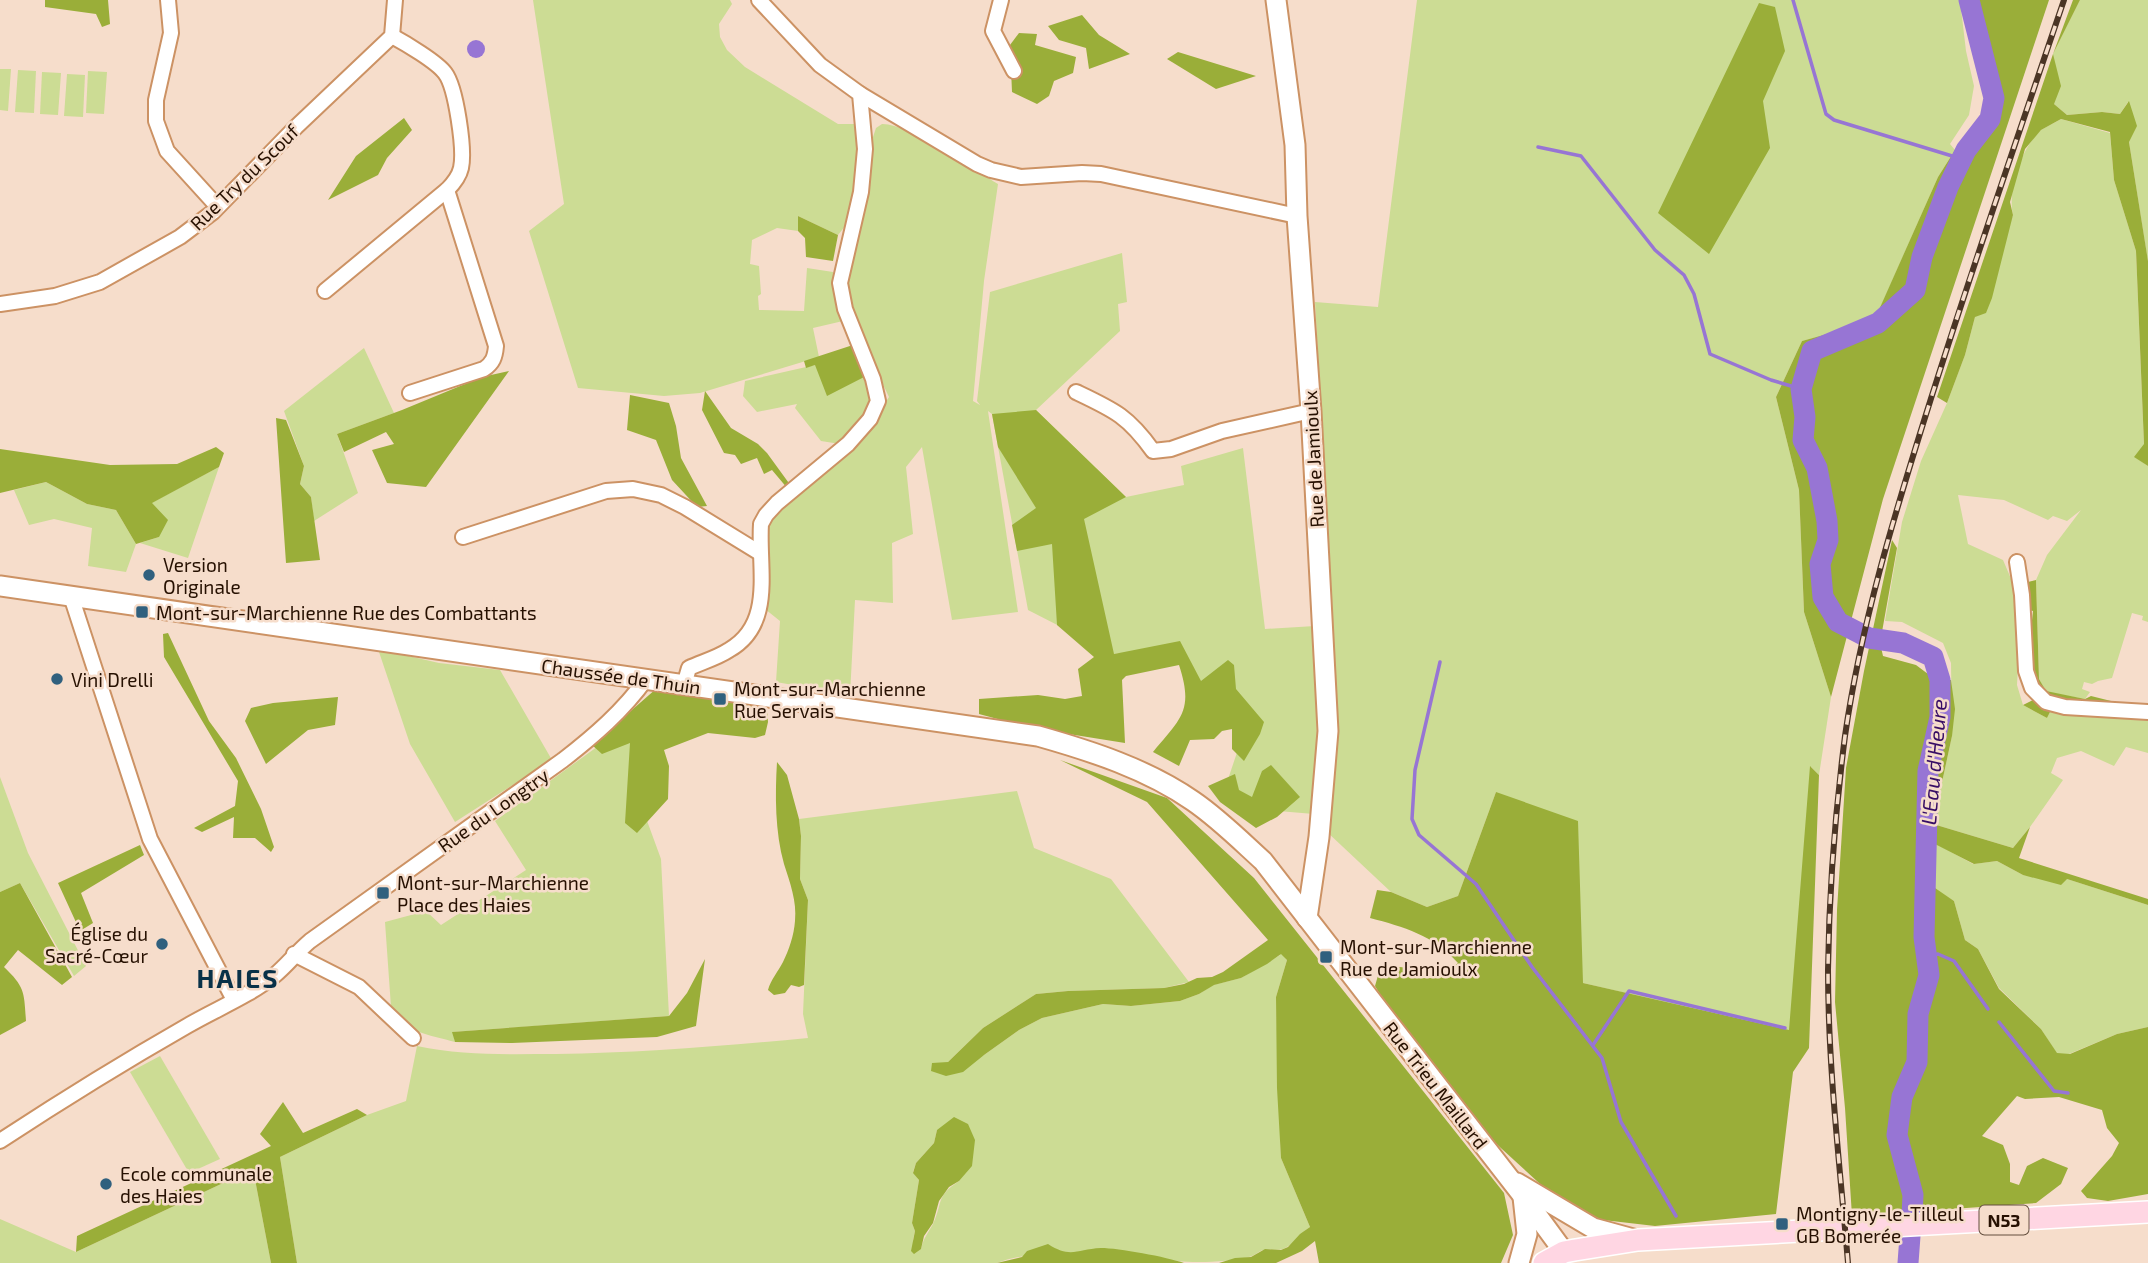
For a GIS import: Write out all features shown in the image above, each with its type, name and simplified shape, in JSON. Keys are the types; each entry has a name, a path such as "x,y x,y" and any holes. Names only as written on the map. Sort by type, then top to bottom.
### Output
{"main road":[{"name":"Rue de Jamioulx","path":"1276,0 1295,145 1328,730 1319,837 1307,918"},
{"name":"Chaussée de Thuin","path":"0,586 1038,736 1086,749 1162,783 1192,801 1224,825 1263,861 1307,918"},
{"name":"Rue Trieu Maillard","path":"1307,918 1564,1252"},
{"path":"1519,1263 1527,1234 1517,1188 1526,1186 1552,1205 1593,1228 1638,1240"},
{"name":"N53","path":"1544,1263 1564,1252 1638,1240 2148,1212"}],"street":[{"path":"168,0 171,33 156,100 156,121 167,151 217,206"},
{"path":"325,291 457,180 462,156 453,89 445,71 392,36 396,0"},
{"path":"759,0 820,65 860,94 977,164 1021,177 1101,174 1297,216"},
{"path":"1001,0 993,31 1014,71"},
{"name":"Rue Try du Scouf","path":"0,304 55,296 100,282 180,237 217,206 392,36"},
{"path":"684,685 689,668 731,650 748,635 757,621 761,604 761,524 766,515 848,444 870,419 878,401 873,379 841,294 842,274 861,192 865,149 860,94"},
{"path":"410,393 484,369 493,361 495,354 496,346 447,190"},
{"path":"1076,392 1124,417 1138,429 1153,451 1171,449 1222,431 1311,411"},
{"path":"463,537 606,491 633,489 661,495 685,507 760,553"},
{"path":"2017,562 2022,595 2026,671 2032,688 2046,702 2065,707 2148,712"},
{"path":"71,596 150,839 233,1000"},
{"name":"Rue du Longtry","path":"0,1141 277,973 294,954 321,933 589,740 630,700 646,679"},
{"path":"294,954 359,987 413,1038"}],"green space":[{"path":"45,0 108,0 110,24 102,27 96,14 45,7"},
{"path":"533,0 730,0 732,4 719,24 720,37 727,50 745,67 838,124 858,124 860,153 856,180 846,225 838,235 798,216 798,231 777,228 752,240 750,264 759,266 759,310 804,311 807,268 833,272 843,321 813,328 819,357 700,393 664,396 578,388 529,231 564,204"},
{"path":"1417,0 1960,0 1966,51 1974,86 1969,115 1950,144 1955,150 1938,177 1874,322 1802,341 1776,397 1799,490 1804,612 1831,697 1819,775 1811,767 1790,1031 1583,983 1496,792 1458,896 1427,907 1391,892 1326,831 1328,618 1333,618 1315,302 1378,307"},
{"path":"1974,0 2049,0 1883,499 1831,697 1804,612 1799,490 1776,397 1802,341 1874,321 1938,177 1955,150 1973,154 1994,120 1999,97"},
{"path":"2073,0 2080,0 2053,54"},
{"path":"2080,0 2148,0 2148,262 2129,142 2128,102 2120,114 2102,112 2067,115 2054,104 2053,54"},
{"path":"1759,3 1775,7 1785,51 1763,101 1770,148 1709,254 1658,213"},
{"path":"1082,15 1099,35 1130,54 1089,69 1086,48 1059,40 1048,26"},
{"path":"1019,33 1037,34 1035,45 1076,57 1073,73 1054,81 1049,96 1037,104 1012,92 1010,45"},
{"path":"1178,52 1256,76 1216,89 1167,59"},
{"path":"2053,54 2061,86 2054,104 2067,115 2102,112 2120,114 2129,101 2137,126 2129,142 2148,261 2148,466 2134,457 2144,444 2136,251 2114,180 2110,132 2061,119 2041,130 2025,149 2010,202 2013,215 1992,298 1986,313 1975,317 1965,355 1947,403 1937,397"},
{"path":"0,69 11,69 8,111 0,110"},
{"path":"18,70 36,71 34,113 15,112"},
{"path":"88,71 107,72 104,114 86,113"},
{"path":"42,72 61,73 58,115 40,114"},
{"path":"67,74 85,75 83,117 64,116"},
{"path":"404,118 412,130 387,158 378,175 328,200 356,156"},
{"path":"2061,119 2110,133 2114,180 2136,251 2144,445 2135,457 2148,466 2148,622 2142,620 2143,616 2132,613 2112,678 2092,684 2084,682 2082,689 2090,692 2085,699 2046,692 2039,679 2036,580 2047,555 2081,510 2067,521 2053,516 2048,520 2004,500 1958,495 1968,544 2003,560 2015,588 2019,646 2017,685 2023,705 2047,718 2051,710 2148,715 2148,753 2126,747 2114,766 2081,751 2057,758 2051,773 2063,780 2013,848 1933,824 1952,736 1951,663 1943,643 1902,622 1885,621 1902,522 1921,461 1965,355 1975,317 2013,215 2012,194 2022,158 2041,130"},
{"path":"882,124 923,139 998,184 984,281 973,401 980,405 977,401 990,292 1122,253 1127,302 1118,304 1120,331 1036,410 1126,497 1184,485 1181,466 1243,448 1265,629 1315,626 1317,740 1314,814 1278,811 1222,797 1250,714 1196,688 1182,646 1114,654 1028,610 992,414 988,411 1018,612 952,620 922,447 906,467 913,534 892,543 893,603 855,600 850,695 776,682 780,621 765,609 765,523 870,426 889,397 863,343 844,285 869,149 876,128"},
{"path":"798,216 838,235 833,261 806,257 805,238 798,231"},
{"path":"856,344 868,375 827,396 815,365 806,368 804,361"},
{"path":"364,348 394,413 337,434 358,493 314,521 311,497 300,484 304,466 284,411"},
{"path":"815,365 868,375 872,397 870,406 861,421 840,444 821,441 795,408 797,404 757,412 743,396 745,381"},
{"path":"509,371 426,487 387,483 372,450 394,444 386,432 344,452 337,434 482,377"},
{"path":"705,391 731,428 758,444 767,453 791,486 788,489 772,470 764,474 757,458 741,464 735,455 724,453 702,410"},
{"path":"630,395 669,403 681,458 707,506 697,507 672,480 656,440 627,430"},
{"path":"1036,410 1126,497 1084,519 1114,654 1180,641 1201,681 1228,660 1234,665 1236,689 1264,722 1244,761 1232,749 1232,729 1222,731 1214,739 1190,740 1179,766 1153,752 1177,722 1185,704 1179,665 1126,676 1122,680 1125,743 1031,728 979,714 979,699 1038,695 1065,699 1082,696 1078,669 1094,657 1057,625 1052,544 1017,551 1012,525 1036,508 998,447 992,414"},
{"path":"276,418 286,420 304,466 300,484 311,497 320,560 286,563"},
{"path":"216,447 224,453 219,467 152,503 168,520 159,537 136,544 116,510 87,504 46,482 0,493 0,449 110,465 177,464"},
{"path":"219,467 188,558 140,543 159,537 151,503"},
{"path":"46,482 87,504 116,510 136,544 126,572 88,566 92,528 54,519 29,525 14,490"},
{"path":"1892,540 1897,548 1880,643 1883,656 1916,665 1936,680 1951,680 1955,709 1952,736 1933,824 2013,848 2030,827 2019,858 2148,899 2148,905 2067,879 2061,885 2023,875 1997,861 1974,864 1933,843 1935,888 1954,901 1965,940 1978,949 1999,989 2041,1029 2057,1053 2070,1054 2117,1034 2148,1027 2148,1194 2108,1201 2087,1198 2081,1191 2112,1156 2119,1143 2107,1128 2102,1110 2059,1097 2025,1099 2017,1096 1982,1136 2003,1145 2010,1164 2010,1182 2019,1185 2027,1166 2043,1158 2068,1168 2061,1184 2036,1203 1852,1216 1835,1002 1837,910 1846,768"},
{"path":"2036,580 2039,679 2046,691 2085,699 2091,696 2123,704 2051,710 2047,718 2023,705 2035,699 2029,648 2033,611 2025,609 2024,583"},
{"path":"168,633 209,721 236,758 261,809 274,847 271,852 255,838 233,838 234,817 202,832 194,828 235,806 238,781 164,657 163,634"},
{"path":"378,649 439,663 500,670 552,760 455,822 410,744"},
{"path":"657,688 767,709 768,722 765,735 755,738 708,733 664,750 669,766 668,799 637,833 625,823 630,743 602,754 592,745"},
{"path":"338,697 335,725 308,730 266,764 245,721 251,708 273,703"},
{"path":"640,729 646,818 661,859 669,1016 453,1032 455,1042 410,1028 396,1016 391,1007 385,922 426,911 441,925 526,870 495,821 601,744"},
{"path":"1060,760 1167,798 1254,878 1504,1193 1513,1235 1501,1263 1319,1263 1315,1241 1302,1251 1276,1263 1219,1263 1251,1257 1265,1249 1281,1250 1310,1227 1281,1158 1276,997 1287,960 1281,954 1241,978 1214,985 1180,1001 1131,1006 1103,1004 1042,1018 1019,1030 963,1072 946,1076 931,1071 932,1063 948,1062 983,1028 1036,994 1164,988 1184,984 1223,972 1268,940 1147,802"},
{"path":"777,762 787,775 799,819 800,879 808,900 804,985 791,985 785,993 774,995 768,990 789,947 794,932 795,914 777,826"},
{"path":"1271,765 1300,797 1277,817 1256,828 1220,802 1208,786 1235,774 1239,790 1252,797 1262,771"},
{"path":"1810,766 1819,775 1809,1048 1793,1072 1776,1214 1655,1226 1586,1218 1550,1193 1491,1139 1387,1006 1375,986 1381,965 1447,972 1458,963 1428,939 1370,918 1377,890 1391,892 1427,907 1458,896 1496,792 1578,821 1583,983 1789,1030"},
{"path":"0,777 28,853 86,966 74,976 20,883 0,892"},
{"path":"1017,791 1034,848 1111,879 1189,982 1164,988 1036,994 983,1028 948,1062 932,1071 984,1055 1019,1030 1042,1018 1103,1004 1131,1006 1180,1001 1213,985 1241,978 1280,955 1280,952 1287,960 1276,997 1281,1158 1310,1227 1282,1249 1263,1250 1249,1257 1213,1262 1062,1253 1017,1257 997,1263 297,1263 280,1157 367,1115 406,1101 417,1046 469,1053 556,1054 682,1049 808,1038 803,1014 808,900 800,879 799,819","holes":["937,1130 959,1181 943,1196 921,1249 913,1240 915,1231 912,1223 919,1180 913,1172 916,1163 934,1143"]},
{"path":"1933,842 1973,864 1997,861 2023,875 2067,879 2148,905 2148,1027 2117,1034 2069,1054 2057,1054 2041,1029 1999,988 1978,949 1965,940 1954,901 1935,889"},
{"path":"140,845 144,855 81,893 93,923 80,931 58,883"},
{"path":"20,883 72,977 62,985 18,950 4,967 22,991 26,1021 0,1035 0,892"},
{"path":"705,959 696,1026 657,1037 512,1043 455,1042 452,1032 669,1016 687,993"},
{"path":"160,1056 220,1159 189,1173 130,1072"},
{"path":"283,1102 303,1133 357,1109 367,1115 280,1157 297,1263 271,1263 253,1169 76,1252 77,1236 271,1146 260,1134"},
{"path":"954,1117 968,1124 975,1140 972,1166 959,1181 949,1187 939,1201 933,1223 924,1236 921,1249 914,1254 911,1251 915,1231 912,1223 919,1180 913,1173 916,1163 934,1143 937,1130"},
{"path":"253,1169 271,1263 0,1263 0,1219 76,1252"},
{"path":"1048,1244 1069,1252 1109,1248 1184,1263 997,1263 1022,1257 1027,1251"}],"shaded area":[{"path":"476,40 482,43 485,49 482,55 476,58 470,55 467,49 470,43"}],"waterway":[{"path":"1793,0 1826,114 1834,120 1962,159"},
{"name":"L'Eau d'Heure","path":"1912,1215 1913,1195 1897,1135 1902,1097 1917,1062 1918,1014 1929,975 1924,937 1928,771 1940,717 1940,680 1933,657 1903,643 1869,638 1838,622 1823,597 1820,564 1828,540 1827,521 1817,468 1803,440 1805,417 1801,389 1812,351 1878,323 1915,290 1922,257 1948,187 1966,150 1990,119 1994,98 1969,0"},
{"path":"1538,147 1581,156 1655,250 1684,275 1694,294 1710,354 1771,380 1801,389"},
{"path":"1440,662 1415,770 1412,819 1419,835 1476,884 1532,967 1602,1058 1621,1122 1676,1216"},
{"path":"1926,957 1938,954 1954,961 1988,1009"},
{"path":"1593,1045 1629,991 1785,1028"},
{"path":"1999,1022 2054,1091 2068,1093"},
{"name":"L'Eau d'Heure","path":"1908,1263 1910,1236"}],"railway":[{"path":"1848,1263 1832,1080 1828,970 1835,824 1852,694 1869,611 1915,449 2064,0"}],"place":[{"name":"Version Originale","path":"149,575"},
{"name":"Mont-sur-Marchienne Rue des Combattants","path":"142,612"},
{"name":"Vini Drelli","path":"57,679"},
{"name":"Mont-sur-Marchienne Rue Servais","path":"720,699"},
{"name":"Mont-sur-Marchienne Place des Haies","path":"383,893"},
{"name":"Église du Sacré-Cœur","path":"162,944"},
{"name":"Mont-sur-Marchienne Rue de Jamioulx","path":"1326,957"},
{"name":"Ecole communale des Haies","path":"106,1184"},
{"name":"Montigny-le-Tilleul GB Bomerée","path":"1782,1224"}],"district":[{"name":"HAIES","path":"238,977"}]}
